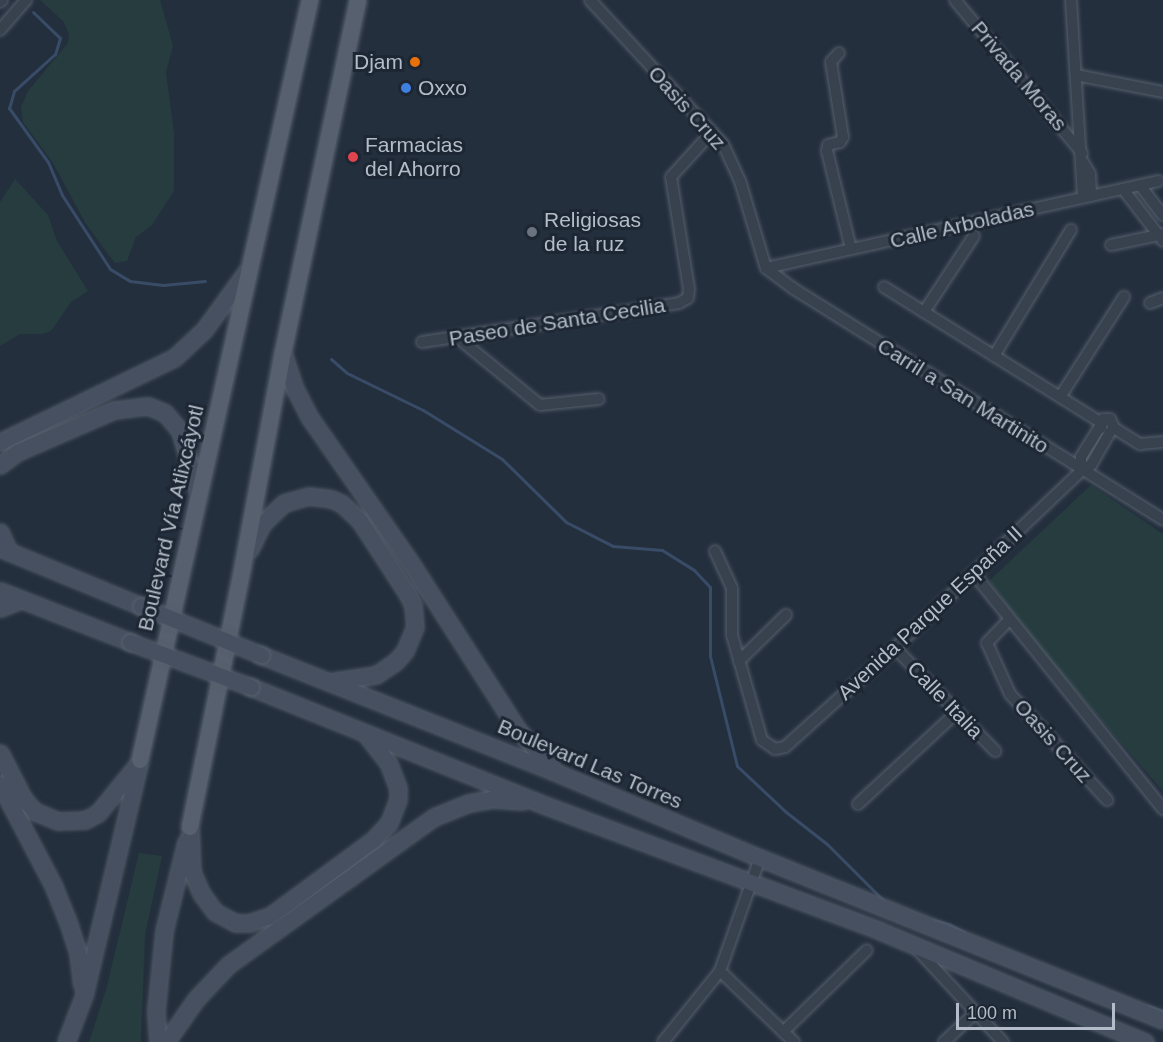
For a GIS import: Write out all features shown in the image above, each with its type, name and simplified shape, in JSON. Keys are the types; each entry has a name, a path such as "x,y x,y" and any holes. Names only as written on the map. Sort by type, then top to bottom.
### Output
{"main road":[{"name":"Boulevard Vía Atlixcáyotl","path":"66,1042 84,995 140,760 310,0"},
{"path":"158,1042 156,1010 164,931 190,827 283,353 358,0"},
{"path":"0,442 174,358 204,330 251,265"},
{"path":"283,353 295,389 310,418 412,565 518,730 555,771"},
{"path":"0,465 17,452 114,410 148,406 165,413 180,431 199,497"},
{"path":"243,566 262,524 284,503 295,498 320,496 331,499 350,510 360,521 407,593 413,605 415,627 405,651 386,670 365,678 331,682"},
{"path":"0,532 5,550"},
{"name":"Boulevard Las Torres","path":"5,550 261,655 555,771 760,858 1163,1020"},
{"path":"0,591 251,687 366,735 539,802 750,880 914,945 1145,1042"},
{"path":"0,608 20,600"},
{"path":"190,827 192,872 201,893 215,912 236,923 249,923 270,916 373,840 389,823 398,801 398,788 388,764 366,735"},
{"path":"0,753 23,798 34,811 58,821 85,820 98,813 140,760"},
{"path":"0,784 53,885 68,922 78,953 84,995"},
{"path":"166,1042 196,999 228,965 434,817 452,808 481,801 539,802"}],"street":[{"path":"0,30 26,0"},
{"name":"Oasis Cruz","path":"590,0 712,132 732,160 766,268"},
{"name":"Privada Moras","path":"955,0 1082,157"},
{"path":"1071,0 1087,197"},
{"path":"838,53 831,62 843,137 840,142 828,145 826,151 851,249"},
{"path":"1076,75 1163,92"},
{"name":"Paseo de Santa Cecilia","path":"422,342 680,303 688,298 689,289 671,177 712,132"},
{"name":"Calle Arboladas","path":"766,268 1158,181"},
{"path":"1140,185 1163,215"},
{"path":"1111,245 1161,237 1123,189"},
{"path":"994,356 1071,230"},
{"path":"924,312 974,236"},
{"name":"Carril a San Martinito","path":"766,268 794,289 1081,471 1163,520"},
{"path":"884,287 1106,427 1140,444 1163,442"},
{"path":"1060,397 1124,297"},
{"path":"1150,303 1163,298"},
{"path":"457,337 540,405 599,399"},
{"name":"Avenida Parque España II","path":"739,661 762,740 775,749 785,747 895,648 1081,471 1091,465 1106,427"},
{"path":"715,551 732,588 732,634 739,661 786,615"},
{"path":"974,574 1163,809"},
{"name":"Oasis Cruz","path":"1009,620 987,644 1010,694 1107,800"},
{"name":"Calle Italia","path":"895,648 995,751"},
{"path":"858,804 957,712"},
{"path":"663,1042 720,971 750,880 760,858"},
{"path":"914,945 1003,1042"},
{"path":"783,1032 867,950"},
{"path":"720,971 794,1042"},
{"path":"944,1042 975,1013"}],"green space":[{"path":"40,0 160,0 173,46 166,72 174,133 174,191 152,225 136,237 127,261 115,263 108,254 86,224 53,163 23,122 21,107 28,91 68,43 69,34 63,21"},
{"path":"15,179 48,215 57,241 88,291 71,302 51,331 42,334 20,334 0,346 0,202"},
{"path":"1091,485 1163,534 1163,791 1048,659 989,581"},
{"path":"139,853 162,856 145,935 141,1042 89,1042 106,990"}],"waterway":[{"path":"33,12 60,38 55,54 14,91 9,108 48,162 62,195 110,269 130,281 163,285 205,281"},
{"path":"331,359 347,373 423,410 502,459 566,522 613,546 662,550 694,570 710,587 710,656 737,766 786,812 827,844 884,901"},
{"path":"934,920 949,924 964,932"},
{"path":"1148,1006 1163,1011"}],"place":[{"name":"Djam","path":"415,62"},
{"name":"Oxxo","path":"406,88"},
{"name":"Farmacias del Ahorro","path":"353,157"},
{"name":"Religiosas de la ruz","path":"532,232"}]}
